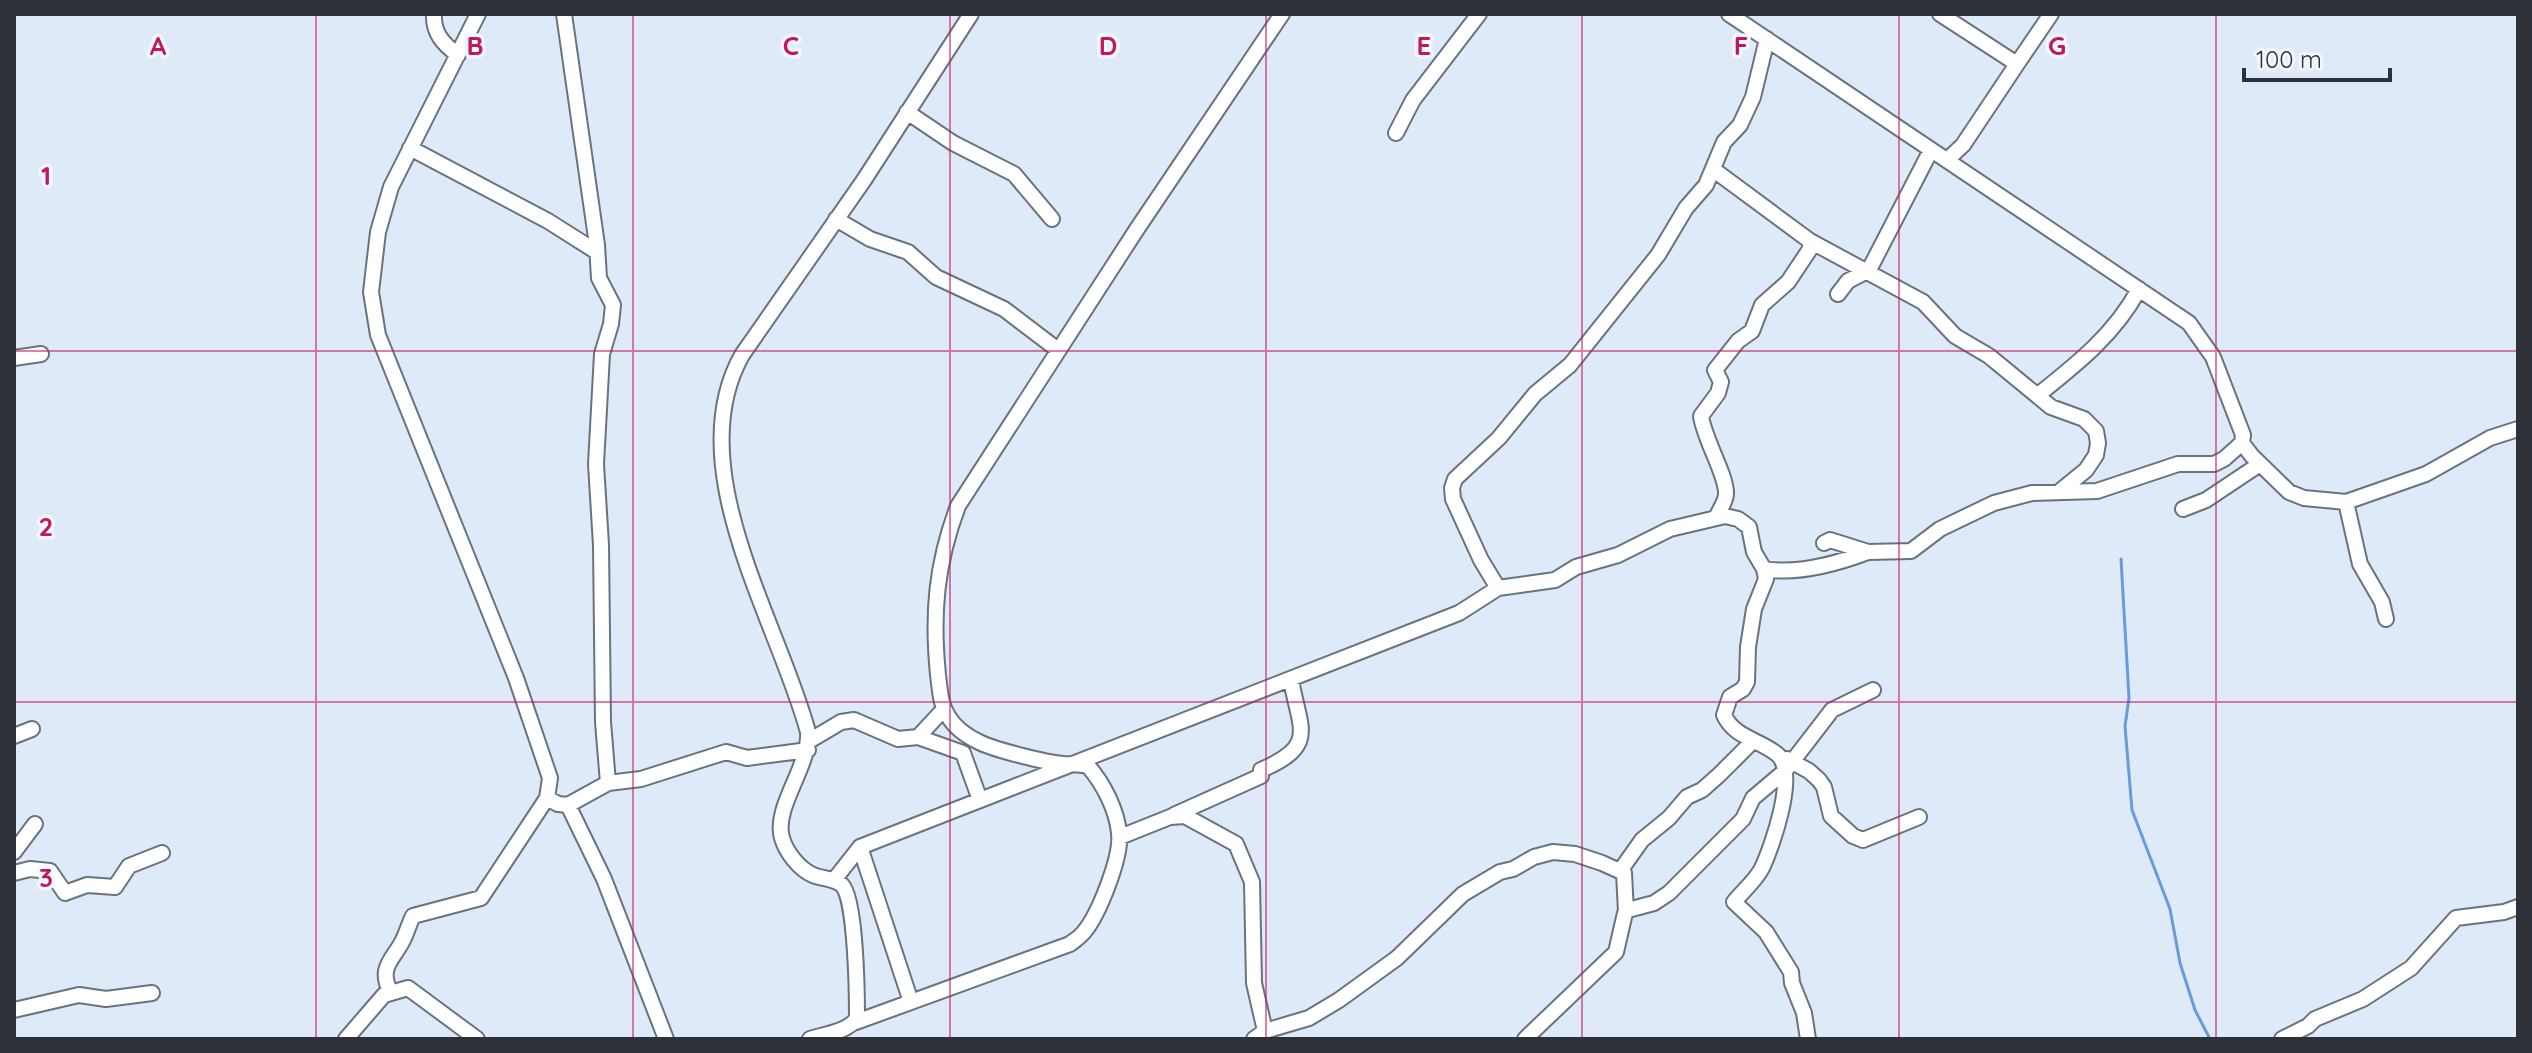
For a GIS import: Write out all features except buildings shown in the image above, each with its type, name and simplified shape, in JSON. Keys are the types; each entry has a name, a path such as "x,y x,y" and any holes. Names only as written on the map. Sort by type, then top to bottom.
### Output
{"street":[{"path":"434,14 442,44 458,55"},
{"path":"391,993 387,986 387,960 401,944 413,916 481,898 547,798 550,778 516,678 378,335 371,292 378,232 391,187 478,14"},
{"path":"564,14 599,278 613,305 602,354 596,464 601,545 603,722 608,783"},
{"path":"856,1022 856,959 849,898 845,889 834,880 803,869 781,836 784,812 808,745 804,718 755,584 726,488 722,409 728,382 742,355 971,14"},
{"path":"980,800 941,698 933,622 950,526 958,506 1058,350 1282,14"},
{"path":"1396,133 1413,100 1479,14"},
{"path":"1729,14 2189,323 2213,357 2243,435 2242,443 2214,464 2178,464 2097,491 2032,493 1976,510 1940,529 1911,551 1868,552 1843,561 1783,573 1764,569"},
{"path":"1940,14 2017,64"},
{"path":"1947,160 1963,145 2051,14"},
{"path":"1498,588 1481,560 1453,499 1455,479 1499,438 1535,394 1570,365 1658,255 1714,170 1724,142 1740,125 1753,97 1767,39"},
{"path":"907,112 953,143 1014,174 1052,219"},
{"path":"410,148 548,221 597,252"},
{"path":"1838,294 1848,281 1867,271 1879,254 1931,150"},
{"path":"1714,170 1810,241 1923,302 1955,336 1989,356 2051,407 2084,419 2096,431 2096,455 2086,470 2059,492"},
{"path":"836,219 870,239 908,252 936,277 1004,309 1058,350"},
{"path":"1716,518 1726,495 1714,456 1705,439 1701,416 1718,393 1721,382 1715,370 1738,341 1752,331 1762,305 1788,282 1810,249 1810,241"},
{"path":"2038,395 2106,337 2139,289"},
{"path":"14,358 41,354"},
{"path":"2242,443 2289,492 2304,498 2346,502 2426,474 2490,438 2518,429"},
{"path":"2183,509 2206,500 2260,464"},
{"path":"2346,502 2360,564 2382,602 2386,619"},
{"path":"834,880 860,847 1459,613 1498,588 1555,580 1576,567 1618,555 1670,529 1725,516 1738,519 1749,527 1754,552 1766,579 1755,604 1748,647 1747,682 1743,689 1730,697 1724,715 1732,727 1776,753 1788,766 1809,771 1819,780 1824,787 1831,816 1853,836 1863,840 1919,817"},
{"path":"1824,543 1830,540 1868,552"},
{"path":"1120,837 1261,776 1261,770 1284,759 1296,749 1301,742 1302,725 1291,679"},
{"path":"1626,912 1654,903 1669,893 1743,819 1753,798 1788,766 1832,710 1873,690"},
{"path":"918,737 947,714"},
{"path":"810,1039 825,1037 856,1022 1070,944 1082,936 1091,923 1107,884 1120,837 1118,823 1098,777 1088,766 1063,764 982,744 961,731 947,714"},
{"path":"547,798 568,805 608,783 641,779 726,752 747,758 808,745 841,722 854,720 898,739 918,737 963,753"},
{"path":"14,736 32,729"},
{"path":"1620,871 1642,840 1669,818 1687,797 1702,790 1719,775 1753,741"},
{"path":"1788,766 1775,837 1762,868 1734,902 1766,932 1791,972 1804,1013 1808,1039"},
{"path":"568,805 604,879 666,1039"},
{"path":"1170,817 1185,816 1236,844 1252,882 1254,983 1259,1035 1309,1018 1339,1000 1397,958 1463,894 1500,872 1553,852 1575,854 1620,871 1626,878 1626,912 1616,952 1525,1039"},
{"path":"14,852 35,824"},
{"path":"860,847 911,1002"},
{"path":"14,873 30,869 50,871 65,893 87,885 115,887 129,866 162,853"},
{"path":"2282,1039 2300,1031 2315,1019 2363,999 2411,968 2456,918 2504,912 2518,907"},
{"path":"346,1039 384,995 408,988 477,1039"},
{"path":"14,1010 79,995 106,999 152,993"}],"waterway":[{"path":"2121,559 2129,698 2125,726 2132,810 2170,909 2180,963 2195,1010 2210,1039"}]}
